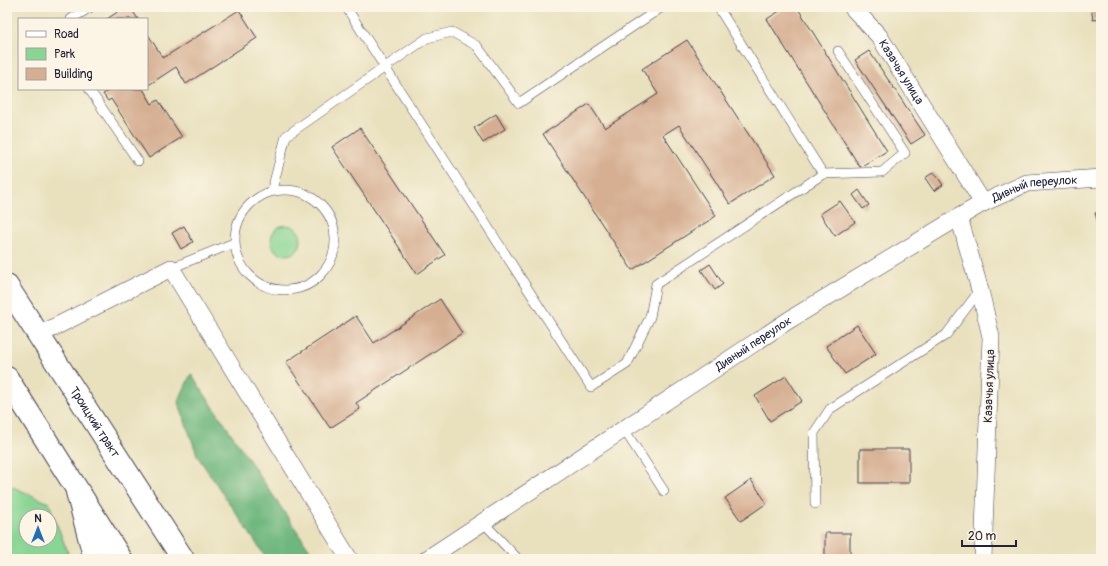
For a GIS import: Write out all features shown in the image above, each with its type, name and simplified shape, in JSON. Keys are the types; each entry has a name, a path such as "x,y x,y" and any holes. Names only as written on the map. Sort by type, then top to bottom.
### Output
{"main road":[{"name":"Троицкий тракт","path":"7,286 183,559"},
{"path":"7,378 121,559"},
{"path":"76,489 95,559"}],"street":[{"name":"Казачья улица","path":"852,7 879,36 983,203"},
{"name":"Дивный переулок","path":"427,559 482,521 789,320 959,216 983,203 1027,183 1101,178"},
{"name":"Казачья улица","path":"959,216 980,290 991,337 983,559"},
{"path":"39,335 171,268 349,559"}],"lane":[{"path":"73,18 91,7"},
{"path":"346,7 591,387 627,364 650,318 656,284 824,174 882,172 905,153 838,51"},
{"path":"272,190 286,136 427,38 452,32 477,46 519,103 662,7"},
{"path":"718,7 824,174"},
{"path":"90,90 138,161"},
{"path":"290,189 307,194 322,204 332,219 336,236 334,254 326,270 313,282 297,289 279,290 262,285 248,274 238,260 234,243 236,226 244,210 256,198 272,190 290,189"},
{"path":"171,268 234,243"},
{"path":"815,504 814,433 830,409 946,335 980,290"},
{"path":"623,428 664,492"},
{"path":"482,521 518,559"}],"green space":[{"path":"286,225 297,229 301,240 297,251 286,255 275,251 271,240 275,229"},
{"path":"191,374 316,559 267,559 198,457 178,402"},
{"path":"13,487 49,503 51,508 18,508 18,548 58,548 58,527 70,559 7,559 7,489"}],"building":[{"path":"125,7 130,7 137,18 108,18"},
{"path":"786,7 797,7 887,151 860,167 767,19"},
{"path":"1091,7 1101,7 1101,19 1093,20"},
{"path":"239,10 257,38 186,84 176,67 148,85 148,35 163,58"},
{"path":"687,40 775,175 730,204 679,125 663,135 716,216 632,270 543,134 589,104 605,128 658,94 642,69"},
{"path":"869,51 925,135 911,144 855,60"},
{"path":"109,90 144,90 152,104 158,100 182,137 149,158 111,99 108,101 103,94"},
{"path":"496,114 505,129 483,143 474,128"},
{"path":"360,128 445,255 417,274 332,147"},
{"path":"934,172 943,185 934,191 925,178"},
{"path":"859,190 869,205 863,209 853,195"},
{"path":"840,201 855,222 835,236 820,214"},
{"path":"1101,212 1101,234 1095,213"},
{"path":"184,226 193,242 181,249 172,233"},
{"path":"710,264 723,284 715,290 701,270"},
{"path":"440,299 462,333 356,403 360,409 330,428 286,362 356,316 374,343"},
{"path":"857,325 876,354 845,374 826,346"},
{"path":"786,376 802,401 770,421 755,396"},
{"path":"860,449 909,449 909,483 860,483"},
{"path":"751,480 767,503 741,521 725,498"},
{"path":"825,533 850,533 850,559 825,559"}]}
